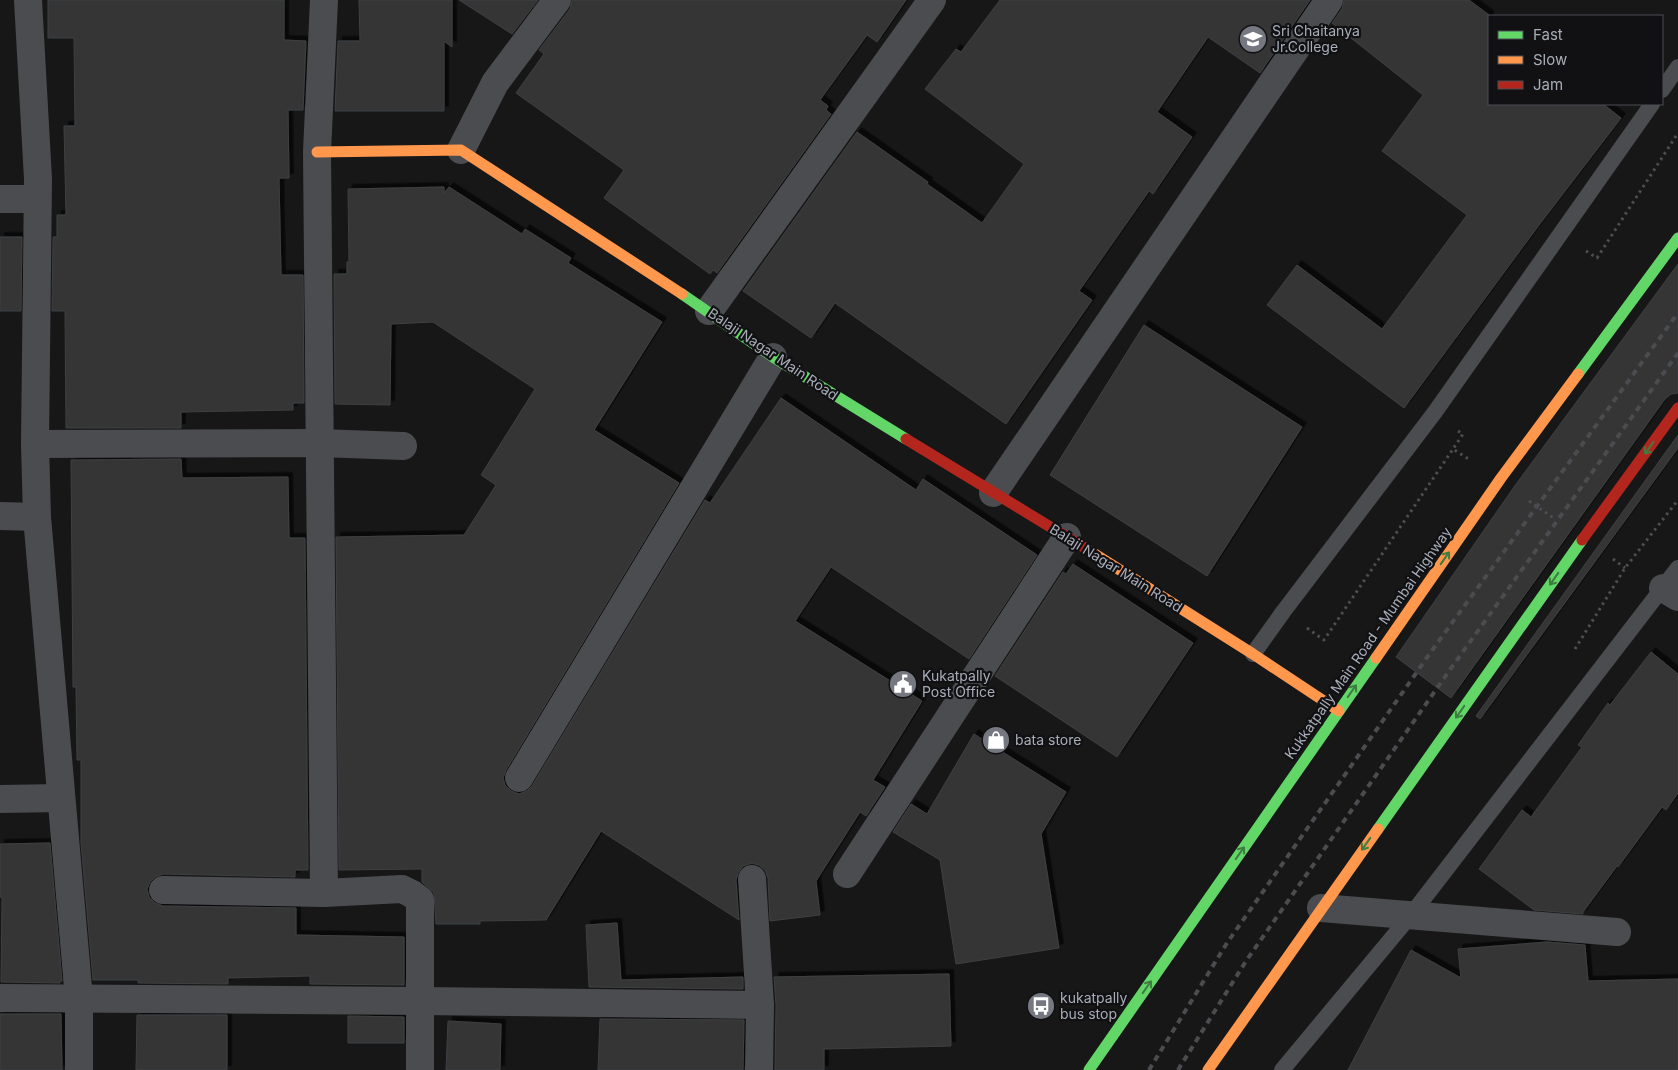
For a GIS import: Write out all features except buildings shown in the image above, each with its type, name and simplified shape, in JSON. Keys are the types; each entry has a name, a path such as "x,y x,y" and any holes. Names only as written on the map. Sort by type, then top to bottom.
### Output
{"main road":[{"path":"317,152 462,150"},
{"name":"Balaji Nagar Main Road","path":"462,150 709,311 772,357 1067,537 1339,710"},
{"name":"Kukkatpally Main Road - Mumbai Highway","path":"1089,1070 1502,478 1678,238"},
{"path":"1208,1070 1562,568 1678,408"}],"street":[{"path":"28,0 38,179 35,444 37,516 78,999 79,1070"},
{"path":"324,0 317,152 324,893"},
{"path":"462,150 495,84 556,0"},
{"path":"709,311 932,0"},
{"path":"993,493 1329,0"},
{"path":"0,200 37,199"},
{"path":"519,778 772,357"},
{"path":"35,444 319,443 404,446"},
{"path":"0,516 37,516"},
{"path":"847,874 1067,537"},
{"path":"0,799 61,798"},
{"path":"752,879 760,1006 759,1070"},
{"path":"163,890 324,893 402,889 420,900 420,1070"},
{"path":"1321,908 1617,932"},
{"path":"0,998 760,1006"}],"lane":[{"path":"1663,89 1678,67"},
{"path":"1253,654 1435,412 1651,105"},
{"path":"1282,1070 1411,915 1673,584"}],"path":[{"path":"1597,258 1678,133"},
{"path":"1324,640 1463,434"},
{"path":"1453,448 1478,466"},
{"path":"1527,500 1560,522"},
{"path":"1609,556 1625,568 1678,500"}],"railway":[{"path":"1149,1070 1227,943 1433,649 1678,313"},
{"path":"1178,1070 1246,961 1449,671 1678,353"}],"traffic: fast":[{"path":"1578,374 1678,238"},
{"path":"682,294 773,357 906,439"},
{"path":"1378,829 1582,540"},
{"path":"1089,1070 1376,658"}],"traffic: slow":[{"path":"317,152 461,150 682,294"},
{"path":"1376,658 1501,478 1578,374"},
{"path":"1093,553 1339,711"},
{"path":"1208,1070 1378,829"}],"traffic: jam":[{"path":"1582,540 1678,408"},
{"path":"906,439 1093,553"}],"place":[{"name":"Sri Chaitanya Jr.College","path":"1253,39"},
{"name":"Kukatpally Post Office","path":"903,684"},
{"name":"bata store","path":"996,740"},
{"name":"kukatpally bus stop","path":"1041,1006"}]}
